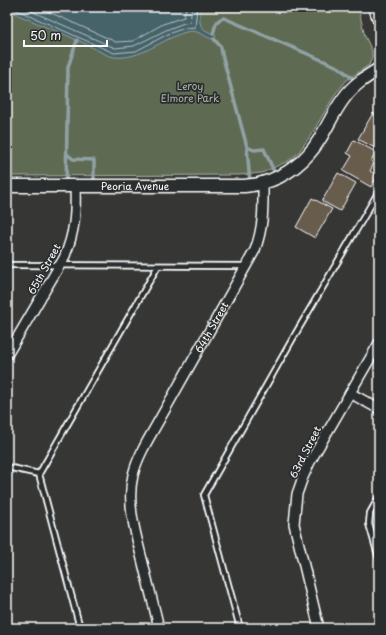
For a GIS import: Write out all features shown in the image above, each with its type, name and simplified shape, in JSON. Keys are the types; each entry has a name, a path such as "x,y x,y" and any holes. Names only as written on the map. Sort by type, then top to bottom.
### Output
{"street":[{"path":"375,7 379,19"},
{"path":"263,183 281,176 294,168 318,141 344,98 356,84 379,69"},
{"name":"Peoria Avenue","path":"7,186 244,186 263,183"},
{"name":"64th Street","path":"159,628 134,530 131,505 133,476 139,456 153,430 255,250 263,221 263,183"},
{"name":"65th Street","path":"7,355 60,265 71,241 76,211 75,186"},
{"name":"63rd Street","path":"319,628 294,524 297,494 303,477 379,343"},
{"path":"350,393 379,410"}],"lane":[{"path":"240,628 204,495 379,191"},
{"path":"7,265 246,266"},
{"path":"80,628 39,474 158,266"},
{"path":"7,467 39,474"},
{"path":"379,498 370,513 369,524 379,559"}],"green space":[{"name":"Leroy Elmore Park","path":"7,7 358,7 365,36 372,51 372,58 369,65 347,80 336,93 299,152 288,161 262,173 239,175 7,176"}],"water":[{"path":"7,7 201,7 200,24 208,32 216,36 214,39 211,39 195,31 186,32 142,52 124,57 114,57 7,10"}],"building":[{"path":"373,113 379,117 379,145 377,149 358,139"},
{"path":"354,140 376,152 371,161 374,163 370,171 377,176 371,187 343,171 352,156 347,153"},
{"path":"338,173 356,183 340,211 322,201"},
{"path":"312,198 332,209 315,238 296,227"}],"waterway":[{"path":"213,34 215,26 219,20 224,18 338,67 356,81"},
{"path":"214,39 221,47 247,147 250,184"},
{"path":"66,183 68,67 77,40"},
{"path":"247,147 254,150 264,149 276,176"},
{"path":"67,154 73,159 94,160 94,185"}]}
